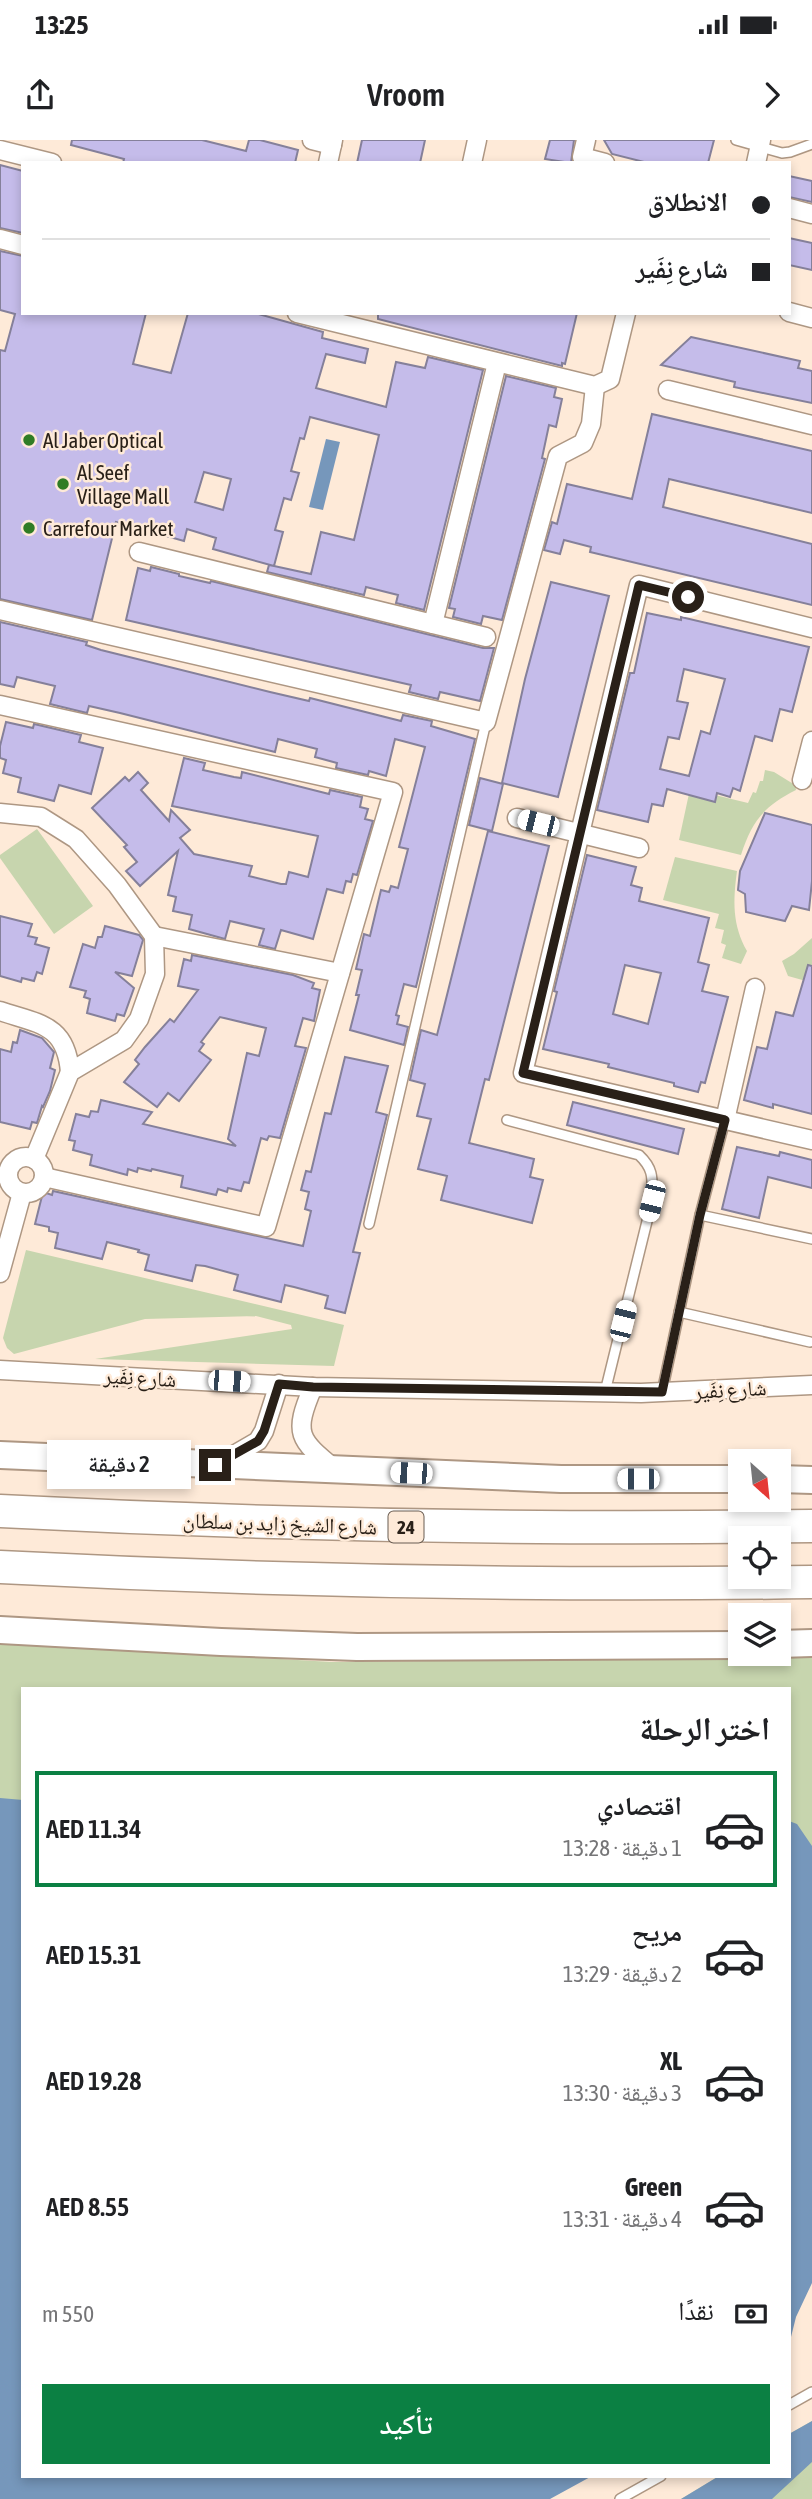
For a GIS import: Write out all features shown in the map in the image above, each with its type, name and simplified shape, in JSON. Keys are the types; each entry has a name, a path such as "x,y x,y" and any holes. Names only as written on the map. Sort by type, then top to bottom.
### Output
{"highway":[{"name":"شارع الشيخ زايد بن سلطان","path":"0,1511 407,1527 629,1529 812,1526"},
{"path":"0,1567 187,1577 411,1583 636,1585 812,1582"}],"main road":[{"path":"0,1455 561,1479 728,1479"},
{"path":"791,1479 812,1479"},
{"path":"0,1630 356,1647 728,1645"},
{"path":"791,1644 812,1643"}],"street":[{"path":"312,140 331,149"},
{"path":"472,161 477,140"},
{"path":"586,140 582,157 597,161"},
{"path":"0,150 44,161"},
{"path":"791,209 812,214"},
{"path":"0,239 21,244"},
{"path":"791,313 812,318"},
{"path":"305,315 595,386 610,379 626,315"},
{"path":"433,624 497,363"},
{"path":"0,610 486,722 558,456 583,443 591,424 595,386"},
{"path":"668,390 812,425"},
{"path":"139,552 486,637"},
{"path":"812,628 639,585 523,1073 812,1140"},
{"path":"0,705 393,792 266,1227 44,1177"},
{"path":"803,780 812,741"},
{"path":"0,813 41,817 76,839 117,885 154,936 155,974 139,1019 124,1040 70,1072"},
{"path":"517,818 639,848"},
{"path":"154,936 340,973"},
{"path":"725,1120 755,988"},
{"path":"0,1011 49,1027 66,1050 70,1072 34,1159"},
{"path":"29,1157 42,1167 44,1177 36,1189 22,1192 13,1187 4,1171 18,1159 29,1157"},
{"path":"0,1273 22,1192"},
{"name":"شارع نِفَير","path":"0,1370 313,1387 662,1392 812,1385"},
{"path":"215,1465 258,1441 264,1431 279,1384"},
{"path":"313,1387 302,1413 300,1427 304,1440 336,1470"}],"lane":[{"path":"736,140 759,150 782,153 812,144"},
{"path":"369,1224 486,722"},
{"path":"507,1120 639,1155 648,1164 652,1177 652,1201 605,1392"},
{"path":"662,1392 700,1215 725,1120"},
{"path":"700,1215 812,1239"},
{"path":"679,1312 810,1342"},
{"path":"791,2403 812,2392"},
{"path":"620,2499 657,2478"}],"green space":[{"path":"765,770 774,772 795,785 796,790 775,802 761,816 741,855 679,840 690,789 748,803 753,792 756,793 760,781 763,781"},
{"path":"37,829 93,906 54,934 0,858 0,855"},
{"path":"675,857 737,871 735,912 747,951 741,964 722,958 726,945 721,943 724,930 715,928 719,914 663,900"},
{"path":"812,938 812,969 806,981 788,976 782,961"},
{"path":"26,1250 344,1325 334,1366 95,1359 292,1329 291,1325 256,1316 145,1319 14,1354 7,1348 3,1338"},
{"path":"0,1643 332,1662 728,1658 728,1666 791,1666 791,1655 812,1654 812,1888 791,1887 791,1687 21,1687 21,2474 0,2486"},
{"path":"812,2421 812,2499 681,2499 716,2478 791,2478 791,2433"}],"water":[{"path":"326,439 340,442 323,510 309,507"},
{"path":"0,1798 21,1800 21,2478 588,2478 550,2499 0,2499"},
{"path":"791,1822 797,1824 812,1846 812,2283 796,2317 791,2337"},
{"path":"812,2421 812,2462 772,2499 681,2499 716,2478 791,2478 791,2433"}],"building":[{"path":"72,140 202,140 246,151 249,140 260,140 298,150 295,161 124,161 71,145"},
{"path":"362,140 425,140 420,161 357,161"},
{"path":"550,140 574,140 571,161 545,159"},
{"path":"604,140 714,140 709,161 640,161 612,154"},
{"path":"0,165 21,170 21,233 0,228"},
{"path":"791,176 812,181 812,202 791,197"},
{"path":"791,238 812,243 812,270 791,265"},
{"path":"0,251 21,256 21,315 145,315 133,364 171,373 187,315 262,315 323,332 322,338 368,349 365,363 326,354 316,388 386,407 396,362 425,368 428,357 483,370 424,610 396,603 398,595 366,587 364,595 267,572 269,565 274,566 213,549 216,538 187,529 184,541 116,522 92,620 0,599 0,350 5,351 15,314 0,310","holes":["310,417 379,435 354,540 321,532 311,574 274,566 283,532 275,530 284,498 291,500 299,473 291,471 300,438 304,439","204,472 231,479 223,510 195,502"]},
{"path":"378,315 577,315 565,364 562,363 562,366 378,319"},
{"path":"691,337 800,361 798,368 812,371 812,403 734,387 735,382 661,365"},
{"path":"506,376 556,388 554,397 562,399 556,427 549,425 542,458 545,459 502,620 483,616 481,624 453,617 455,609 449,608"},
{"path":"652,414 812,451 812,513 669,479 663,507 812,544 812,605 590,552 591,547 564,540 560,554 544,550 552,522 557,524 567,484 632,499"},
{"path":"151,567 179,576 210,583 211,581 483,648 494,648 480,701 440,692 438,699 409,692 411,685 126,620 138,568 150,571"},
{"path":"551,582 609,596 558,797 502,783 525,679"},
{"path":"647,613 681,620 681,617 809,647 792,712 780,709 772,741 755,736 740,791 733,788 730,797 717,793 715,802 667,789 663,806 652,804 648,822 597,810 630,673 634,673","holes":["684,669 725,679 710,734 701,731 689,776 660,769 668,737 679,739 688,703 677,701"]},
{"path":"0,622 87,642 86,645 101,650 309,701 310,698 401,721 403,715 432,721 431,726 475,739 416,987 404,984 396,1015 399,1016 397,1024 408,1027 404,1045 350,1030 359,995 356,995 362,970 356,969 364,934 370,936 381,890 389,892 391,886 398,888 408,849 399,847 425,747 395,739 386,776 369,771 368,775 336,768 337,763 315,757 317,749 278,739 275,752 89,706 87,713 50,704 55,686 17,677 14,687 0,684"},
{"path":"6,722 33,728 34,724 81,735 79,742 103,748 91,794 59,785 54,801 18,792 21,778 3,773 6,760 0,758"},
{"path":"184,758 205,763 203,770 234,777 241,778 242,772 329,794 330,790 362,797 360,807 368,809 365,819 373,821 357,875 353,874 351,882 346,881 343,893 327,889 313,939 281,930 275,949 259,945 264,929 230,921 225,939 189,929 192,915 173,911 176,897 168,895 178,851 140,886 126,871 137,862 124,847 127,845 92,808 125,777 129,781 138,772 148,783 141,790 169,821 171,810 190,830 180,838 194,854 252,866 249,876 281,884 286,884 289,872 308,877 318,836 172,806"},
{"path":"480,778 503,784 492,831 469,825"},
{"path":"765,813 812,825 809,910 792,906 785,921 746,912 745,894 738,890 740,871"},
{"path":"488,831 549,846 489,1080 485,1079 469,1143 534,1159 530,1177 543,1180 532,1223 441,1200 447,1176 418,1169 431,1119 417,1116 425,1084 410,1080 421,1030 437,1035"},
{"path":"587,855 636,867 631,885 642,888 639,901 709,918 698,962 709,965 702,991 728,997 705,1083 701,1082 698,1092 674,1086 674,1083 608,1067 609,1064 543,1049 557,992 554,991","holes":["625,965 661,973 648,1024 613,1014"]},
{"path":"0,916 32,924 28,936 37,938 35,944 49,948 42,974 37,972 34,981 22,978 21,982 0,976"},
{"path":"105,926 139,935 143,940 132,976 115,972 134,988 124,1016 117,1014 115,1021 87,1013 90,999 84,997 86,991 70,987 83,944 95,948"},
{"path":"192,955 293,975 314,983 312,988 320,990 314,1021 303,1018 295,1046 306,1048 280,1138 261,1138 249,1183 244,1182 241,1191 228,1188 227,1192 218,1189 216,1195 181,1187 183,1176 138,1168 137,1172 128,1169 127,1175 90,1165 92,1155 73,1150 75,1141 69,1140 76,1114 89,1117 91,1111 98,1112 101,1100 152,1112 143,1124 236,1146 228,1139 247,1053 259,1056 266,1028 220,1017 201,1042 204,1044 199,1051 211,1060 179,1101 168,1093 157,1107 124,1082 139,1064 135,1060 145,1047 170,1019 174,1022 198,990 178,986 184,959 191,961"},
{"path":"808,965 812,966 812,1114 744,1100 757,1047 767,1049 776,1012 793,1016"},
{"path":"20,1030 42,1038 54,1052 50,1068 55,1070 50,1091 37,1123 32,1122 30,1129 0,1122 0,1049 11,1052 13,1042 17,1043"},
{"path":"345,1057 388,1066 376,1112 387,1115 353,1252 360,1253 345,1313 325,1308 328,1296 285,1285 281,1302 234,1290 238,1275 205,1266 196,1265 192,1281 145,1270 149,1255 107,1242 102,1259 55,1248 58,1233 49,1231 49,1227 35,1224 43,1192 52,1195 53,1191 303,1246 311,1211 305,1209 309,1192 301,1190 306,1171 311,1172 325,1113 331,1114"},
{"path":"573,1102 684,1129 678,1154 567,1125"},
{"path":"737,1147 779,1156 780,1152 812,1160 812,1188 768,1177 759,1218 722,1209"}],"place":[{"name":"Al Jaber Optical","path":"29,440"},
{"name":"Al Seef Village Mall","path":"63,484"},
{"name":"Carrefour Market","path":"29,528"}],"route":[{"path":"215,1465 258,1441 264,1431 279,1384 313,1387 662,1392 700,1215 725,1120 523,1073 639,585 688,597"}]}
